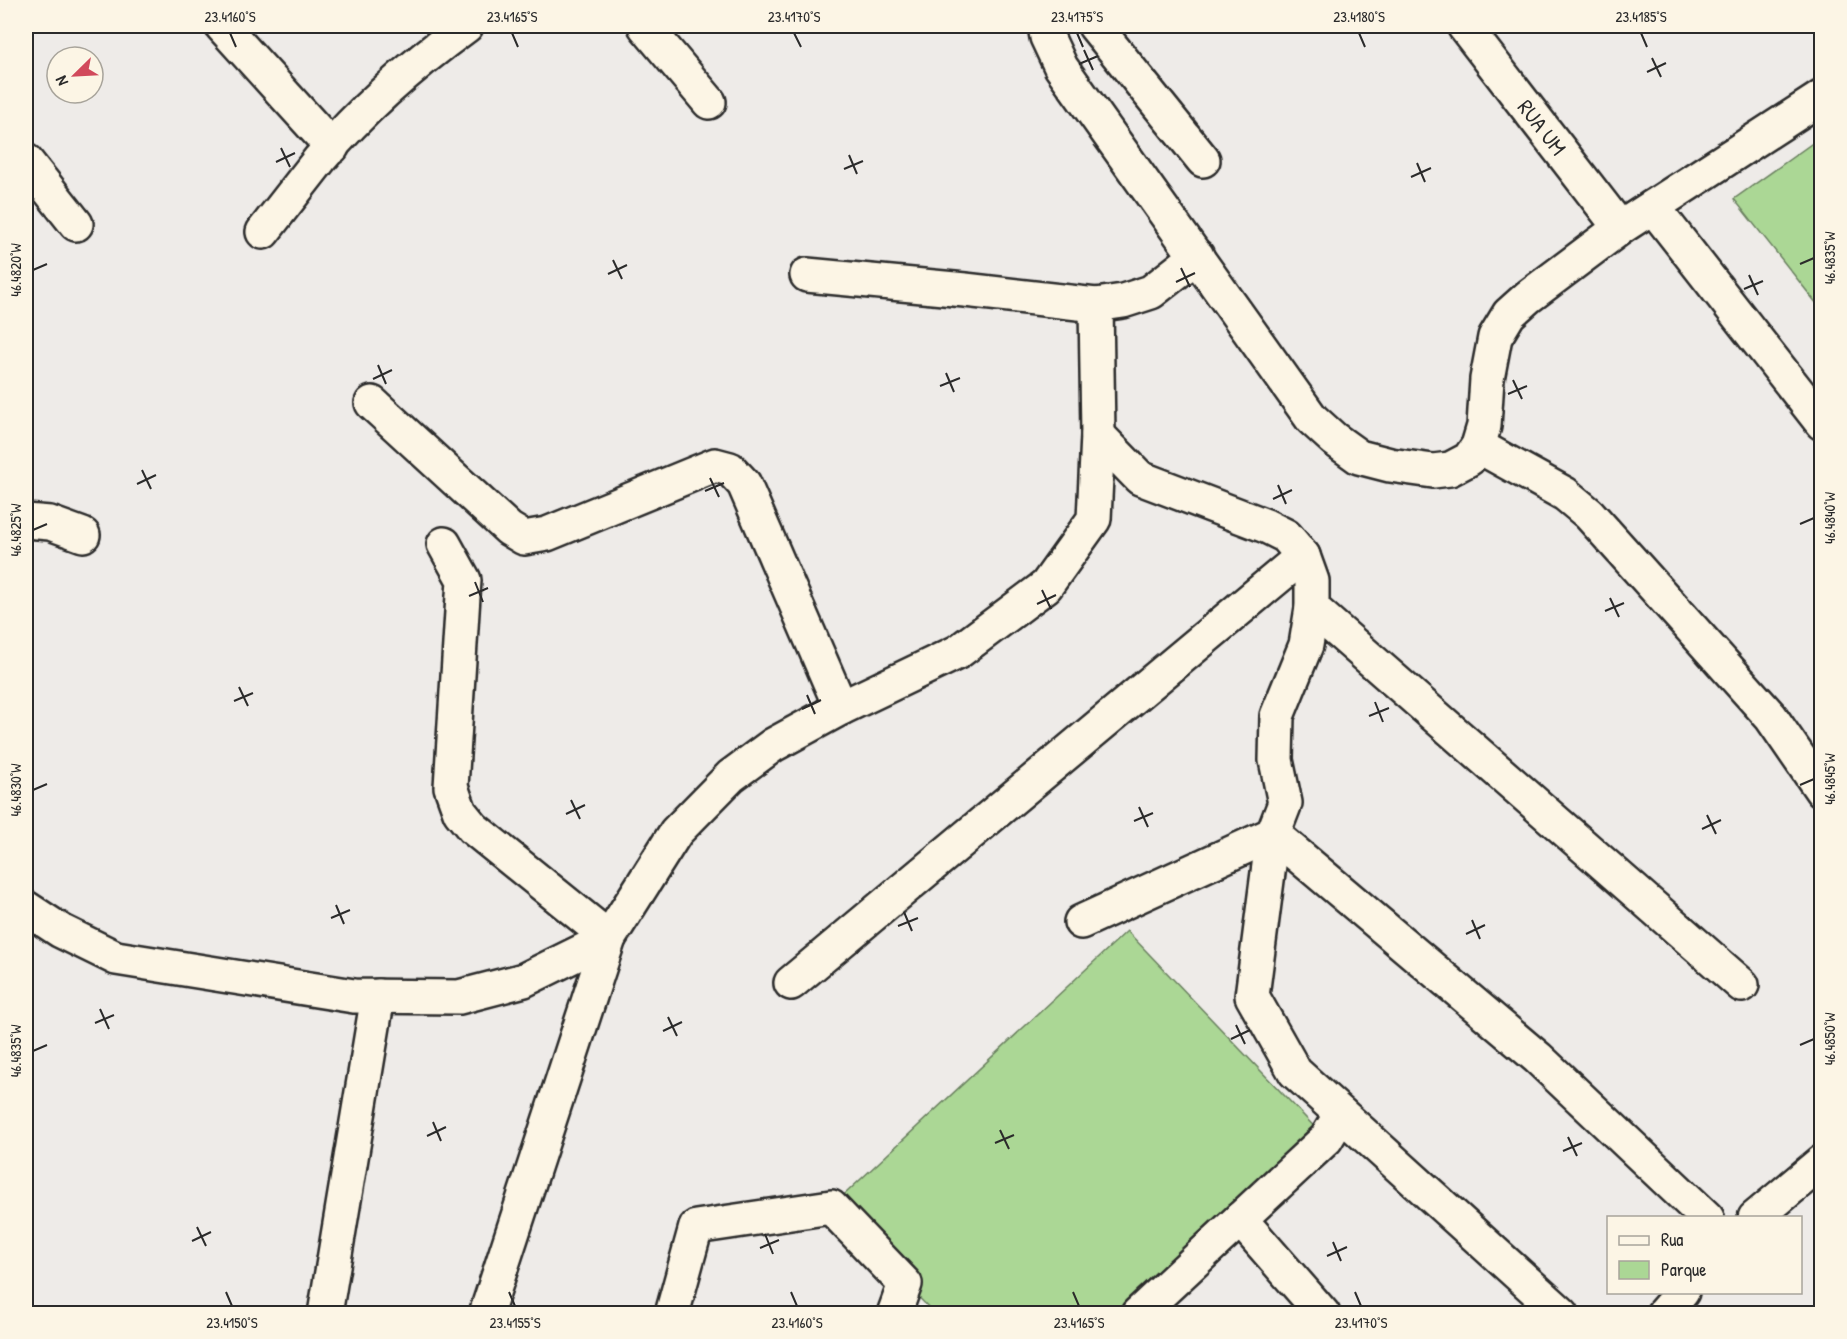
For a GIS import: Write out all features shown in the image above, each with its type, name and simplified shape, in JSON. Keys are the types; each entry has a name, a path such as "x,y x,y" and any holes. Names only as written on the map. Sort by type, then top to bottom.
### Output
{"street":[{"path":"222,26 332,147"},
{"path":"263,232 332,147 377,100 466,26"},
{"path":"645,26 709,102"},
{"path":"1045,26 1047,37 1061,67 1312,419 1359,457 1390,465 1433,471 1450,469 1469,459 1478,446 1484,426 1486,379 1495,337 1509,314 1528,297 1620,228 1821,97"},
{"path":"1095,26 1203,160"},
{"name":"RUA UM","path":"1464,26 1620,228"},
{"path":"26,161 76,224"},
{"path":"1653,207 1821,423"},
{"path":"807,275 1096,305 1123,301 1151,292 1197,256"},
{"path":"486,1314 609,938 676,832 731,776 773,745 841,708 958,652 1046,586 1094,519 1098,435 1096,305"},
{"path":"372,403 509,529 524,538 547,534 715,465 730,469 744,484 841,708"},
{"path":"1098,435 1140,478 1266,526 1286,536 1303,556 1312,581 1312,608 1306,645 1277,716 1276,760 1285,803 1273,834 1252,996 1295,1072 1562,1314"},
{"path":"1478,446 1565,494 1589,514 1771,717 1821,791"},
{"path":"26,521 50,523 83,535"},
{"path":"444,544 464,580 451,787 460,812 473,828 609,938"},
{"path":"791,983 1303,556"},
{"path":"1312,608 1743,985"},
{"path":"1081,921 1273,834"},
{"path":"1273,834 1538,1058 1705,1216"},
{"path":"26,908 60,931 116,958 354,996 459,997 524,980 609,938"},
{"path":"325,1314 378,996"},
{"path":"1138,1314 1326,1139 1341,1114"},
{"path":"1757,1216 1821,1162"},
{"path":"672,1314 696,1227 831,1207 906,1284 894,1314"},
{"path":"1240,1219 1323,1314"},
{"path":"1663,1314 1681,1294"}],"green space":[{"path":"1821,137 1821,309 1734,199"},
{"path":"1127,931 1326,1139 1138,1313 934,1313 831,1207"}]}
